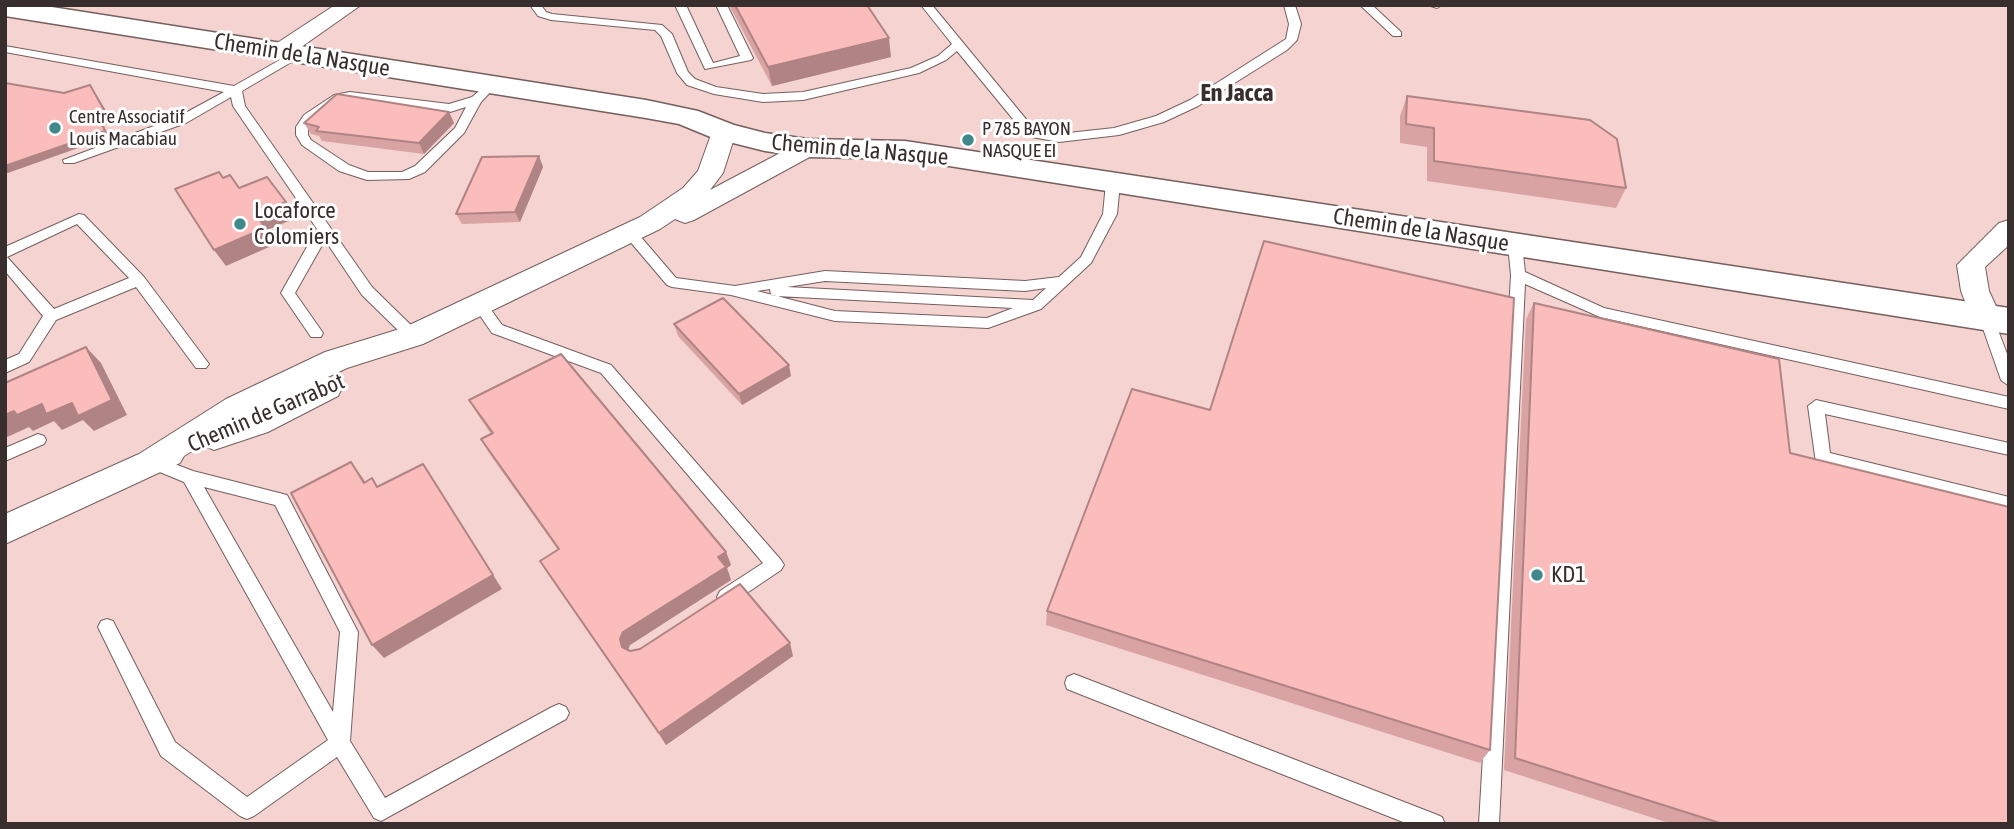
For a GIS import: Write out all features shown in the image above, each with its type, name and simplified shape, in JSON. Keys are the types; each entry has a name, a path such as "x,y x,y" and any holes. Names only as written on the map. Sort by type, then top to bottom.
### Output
{"street":[{"path":"287,53 350,5"},
{"name":"Chemin de la Nasque","path":"5,8 287,53 484,93 687,117 724,132 807,148 905,150 1113,183 1517,260 1998,319"},
{"name":"Chemin de Garrabot","path":"5,530 151,461 257,422 355,375 413,336 640,227 692,194 710,173 724,132"},
{"name":"Chemin de Garrabot","path":"640,227 681,216 807,148"},
{"path":"1998,319 1975,291 1971,265 2009,229"}],"lane":[{"path":"535,5 539,13 551,17 658,27 666,34 683,73 691,82 714,90 763,98 803,96 915,71 942,58 958,44"},
{"path":"680,5 709,67 747,58 721,5"},
{"path":"926,5 1030,131 1059,138 1097,135 1171,113 1270,58 1290,40 1295,24 1289,5"},
{"path":"1365,5 1397,34"},
{"path":"5,50 236,90"},
{"path":"69,160 182,120 236,90 287,53"},
{"path":"236,90 239,106 367,291 413,336"},
{"path":"484,93 460,130 420,169 404,176 367,176 344,168 306,142 302,135 302,127 308,118 320,108 350,96 450,108 484,93"},
{"path":"731,290 835,316 988,323 1036,305 1086,260 1111,214 1113,183"},
{"path":"5,253 79,218 139,280 201,364"},
{"path":"640,227 672,282 731,290 1036,305"},
{"path":"316,333 288,293 324,229"},
{"path":"1489,824 1517,260 1600,312 2009,403"},
{"path":"5,261 51,316"},
{"path":"731,290 825,276 1025,286 1063,281"},
{"path":"5,367 24,358 51,316 139,280"},
{"path":"479,304 497,329 606,369 775,565 707,609"},
{"path":"1998,319 2009,380"},
{"path":"2009,449 1816,406 1822,458 2009,504"},
{"path":"5,455 38,440"},
{"path":"151,461 190,477 281,500 349,632 340,743"},
{"path":"190,477 381,811 559,713"},
{"path":"107,626 168,749 247,809 340,743"},
{"path":"1074,683 1435,824"}],"shaded area":[{"path":"5,5 2009,5 2009,824 5,824"}],"building":[{"path":"735,5 867,5 889,38 768,67"},
{"name":"Centre Associatif Louis Macabiau","path":"5,83 64,93 90,85 108,117 100,120 105,131 5,166"},
{"path":"337,94 449,112 419,143 316,131 319,127 304,123"},
{"path":"1407,96 1590,120 1617,139 1626,188 1434,161 1434,128 1406,124"},
{"path":"539,156 515,212 456,214 482,157"},
{"name":"Locaforce Colomiers","path":"219,172 223,178 230,175 239,188 267,177 286,202 256,214 265,228 214,250 175,189"},
{"path":"1264,241 1514,298 1490,750 1047,611 1132,389 1210,410"},
{"path":"723,298 789,365 739,394 674,324"},
{"path":"1534,303 1779,359 1790,453 2009,507 2009,824 1723,824 1515,758"},
{"path":"86,347 112,400 78,416 72,403 46,414 42,404 17,415 14,411 5,415 5,383"},
{"path":"561,354 726,552 718,557 726,567 623,632 620,639 622,647 630,651 640,649 740,584 790,643 659,733 540,561 559,549 481,439 493,433 469,400"},
{"path":"351,462 364,483 372,478 377,487 423,464 493,575 372,645 291,493"}],"place":[{"name":"Centre Associatif Louis Macabiau","path":"55,128"},
{"name":"P 785 BAYON NASQUE EI","path":"968,140"},
{"name":"Locaforce Colomiers","path":"240,224"},
{"name":"KD1","path":"1537,575"}],"district":[{"name":"En Jacca","path":"1237,93"}]}
